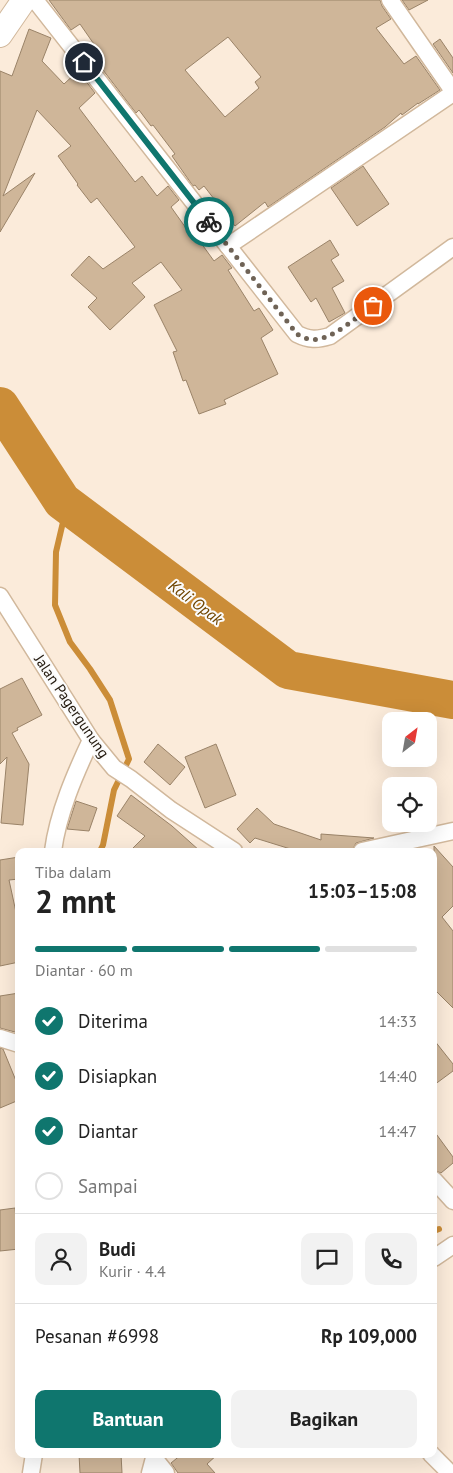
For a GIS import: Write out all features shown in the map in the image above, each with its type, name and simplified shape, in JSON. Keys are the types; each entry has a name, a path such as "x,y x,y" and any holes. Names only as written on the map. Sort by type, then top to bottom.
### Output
{"main road":[{"path":"0,35 24,0"}],"street":[{"path":"35,0 297,334 308,339 319,340 330,336 453,247"},
{"path":"228,246 453,92 390,0"},
{"name":"Jalan Pagergunung","path":"0,596 91,740 114,768 229,848"},
{"path":"54,848 75,774 91,740"},
{"path":"376,848 453,831"},
{"path":"0,1038 15,1043"},
{"path":"437,1183 453,1201"},
{"path":"437,1256 453,1245"},
{"path":"31,1473 33,1458"},
{"path":"434,1458 446,1472"},
{"path":"154,1460 166,1473"}],"building":[{"path":"49,0 380,0 391,19 376,28 404,64 416,56 440,90 402,115 401,113 385,127 268,207 265,202 235,226 204,186 199,190 195,185 193,186 172,156 175,154 153,125 151,126 139,110 136,113 93,57 92,54 98,50 80,24 71,30","holes":["228,37 261,77 255,82 259,88 225,117 185,70"]},
{"path":"402,0 428,0 409,10"},
{"path":"29,29 51,38 42,61 64,84 78,71 95,93 79,108 135,182 142,176 157,196 168,186 179,200 171,207 193,238 196,236 214,261 222,255 232,268 228,270 254,311 259,308 273,330 261,338 278,374 224,400 226,404 199,414 186,380 183,381 173,352 177,351 154,305 182,290 161,262 132,283 145,297 110,330 88,307 97,298 71,275 89,256 103,269 135,247 97,198 91,203 77,185 58,156 71,146 37,110 3,196 35,173 0,232 0,71 12,76"},
{"path":"440,39 453,58 453,73 433,44"},
{"path":"363,166 389,204 357,226 331,188"},
{"path":"330,240 339,255 331,260 344,281 332,288 345,313 329,322 316,298 311,302 288,267"},
{"path":"22,678 42,715 17,728 18,730 12,733 29,764 23,825 1,823 7,757 0,764 0,689"},
{"path":"158,744 185,767 170,785 144,762"},
{"path":"216,744 236,795 205,808 185,757"},
{"path":"131,795 172,826 197,848 133,848 145,836 117,816"},
{"path":"76,801 97,808 89,831 67,829"},
{"path":"257,808 274,824 321,840 321,834 374,838 356,843 354,848 287,848 255,838 250,843 237,829"},
{"path":"437,849 453,867 453,906 442,917 453,931 453,1008 437,992"},
{"path":"15,858 15,879 9,880 15,908 15,963 0,966 0,860"},
{"path":"15,994 15,1032 0,1028 0,996"},
{"path":"437,1044 453,1064 453,1071 437,1083"},
{"path":"0,1048 3,1049 15,1078 15,1102 0,1108"},
{"path":"437,1135 453,1157 453,1163 441,1173 437,1171"},
{"path":"15,1208 15,1249 0,1251 0,1210"},
{"path":"79,1458 121,1458 122,1473 80,1473"},
{"path":"177,1458 214,1458 207,1464 215,1473 178,1473 171,1463"}],"waterway":[{"name":"Kali Opak","path":"0,406 62,501 288,670 453,700"},
{"path":"67,505 56,552 55,605 70,642 110,700 129,759 114,790 102,848"}],"way so far":[{"path":"209,222 297,334 308,339 319,340 330,336 373,306"}],"route":[{"path":"84,62 209,222"}]}
